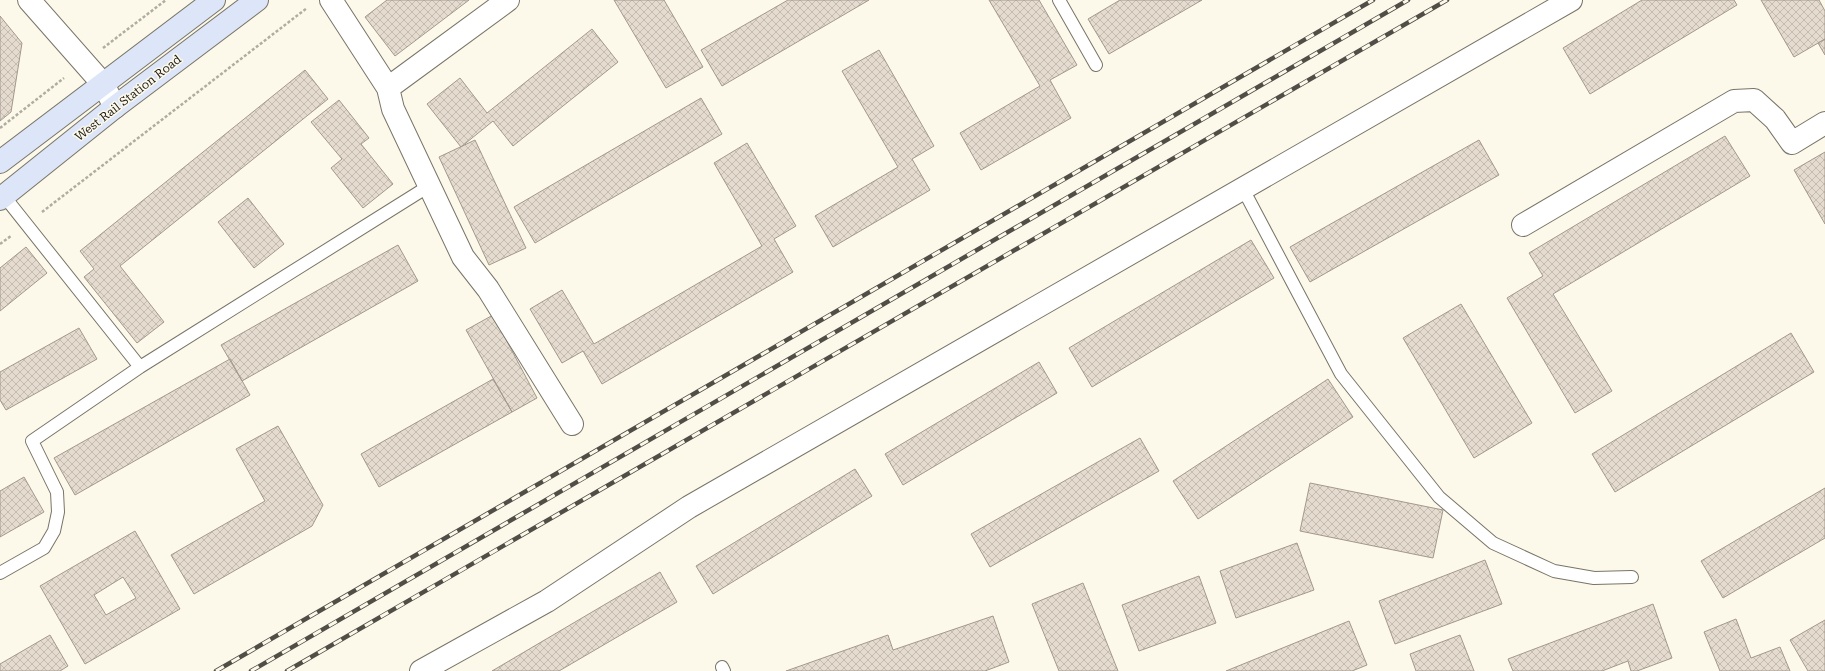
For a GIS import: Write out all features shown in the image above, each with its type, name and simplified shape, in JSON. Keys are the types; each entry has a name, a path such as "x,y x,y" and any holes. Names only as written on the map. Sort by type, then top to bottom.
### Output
{"main road":[{"path":"0,162 214,0"},
{"name":"West Rail Station Road","path":"2,197 115,107 257,0"}],"street":[{"path":"29,0 103,84 115,107"},
{"path":"388,88 508,0"},
{"path":"421,671 547,601 690,507 1571,0"},
{"path":"321,2 388,88 393,110 463,257 488,289 572,424"},
{"path":"1523,225 1734,102 1754,100 1775,120 1792,144 1825,123"}],"lane":[{"path":"1059,0 1096,65"},
{"path":"0,573 44,548 54,531 58,512 57,492 32,442 140,367 429,186"},
{"path":"1243,189 1341,374 1439,496 1493,543 1554,571 1594,578 1632,577"},
{"path":"2,197 27,224 140,367"}],"path":[{"path":"0,244 321,2"}],"building":[{"path":"387,0 469,0 395,56 365,17"},
{"path":"614,0 664,0 703,67 666,88"},
{"path":"788,0 869,0 722,86 701,50"},
{"path":"989,0 1039,0 1077,65 1050,80 1071,118 981,170 960,133 1040,86"},
{"path":"1120,0 1202,0 1109,54 1088,19"},
{"path":"1642,0 1734,0 1737,5 1590,94 1563,48"},
{"path":"1761,0 1819,0 1825,11 1825,39 1794,57"},
{"path":"0,16 22,43 11,112 0,121"},
{"path":"592,29 618,62 513,146 493,121 461,147 427,104 460,78 487,113"},
{"path":"1825,39 1825,55 1818,43"},
{"path":"879,50 934,146 912,159 930,190 833,247 815,216 898,167 842,71"},
{"path":"305,70 328,99 120,266 164,322 137,343 84,277 94,269 80,251"},
{"path":"701,98 722,134 535,243 514,207"},
{"path":"339,100 369,138 361,144 393,184 363,208 331,168 342,159 311,122"},
{"path":"1725,136 1750,176 1553,294 1612,391 1575,413 1507,298 1543,276 1529,253"},
{"path":"475,140 526,248 489,265 439,157"},
{"path":"1479,140 1499,175 1310,282 1290,247"},
{"path":"747,143 796,226 774,239 793,272 602,384 583,351 562,363 530,309 562,290 594,344 762,246 714,163"},
{"path":"1825,152 1825,224 1794,170"},
{"path":"248,198 284,244 254,268 218,222"},
{"path":"1251,240 1274,278 1092,387 1069,348"},
{"path":"398,245 418,281 242,381 221,345"},
{"path":"26,247 47,273 0,311 0,268"},
{"path":"1461,304 1532,423 1474,458 1403,338"},
{"path":"493,315 537,398 512,412 466,330"},
{"path":"79,328 97,359 6,410 0,400 0,372"},
{"path":"1791,333 1814,372 1615,492 1592,454"},
{"path":"230,359 250,395 75,495 54,458"},
{"path":"1039,362 1057,393 903,485 885,454"},
{"path":"493,379 512,412 379,487 361,454"},
{"path":"1328,379 1353,417 1198,519 1173,481"},
{"path":"278,426 323,505 312,526 194,594 171,555 265,501 236,449"},
{"path":"1140,438 1159,471 990,567 971,534"},
{"path":"855,469 872,496 713,594 696,566"},
{"path":"24,477 44,512 0,537 0,491"},
{"path":"1310,483 1443,510 1433,558 1300,531"},
{"path":"1825,488 1825,538 1723,598 1701,561"},
{"path":"135,531 180,609 85,664 40,586","holes":["123,577 136,598 106,615 94,595"]},
{"path":"1297,543 1314,590 1236,618 1220,571"},
{"path":"1485,560 1502,604 1395,644 1379,601"},
{"path":"660,572 677,602 559,671 492,671"},
{"path":"1199,576 1216,623 1139,651 1122,605"},
{"path":"1083,583 1118,671 1059,671 1032,604"},
{"path":"1653,604 1672,658 1637,671 1631,671 1628,661 1602,671 1513,671 1508,659"},
{"path":"993,616 1009,662 985,671 786,671 888,635 893,650"},
{"path":"1736,619 1751,658 1780,647 1790,671 1720,671 1704,632"},
{"path":"1825,620 1825,671 1808,671 1790,640"},
{"path":"1349,621 1367,665 1352,671 1226,671"},
{"path":"50,635 68,666 60,671 0,671 0,664"},
{"path":"1460,635 1474,671 1416,671 1410,654"}],"railway":[{"path":"216,671 1373,0"},
{"path":"251,671 1408,0"},
{"path":"287,671 1447,0"}]}
